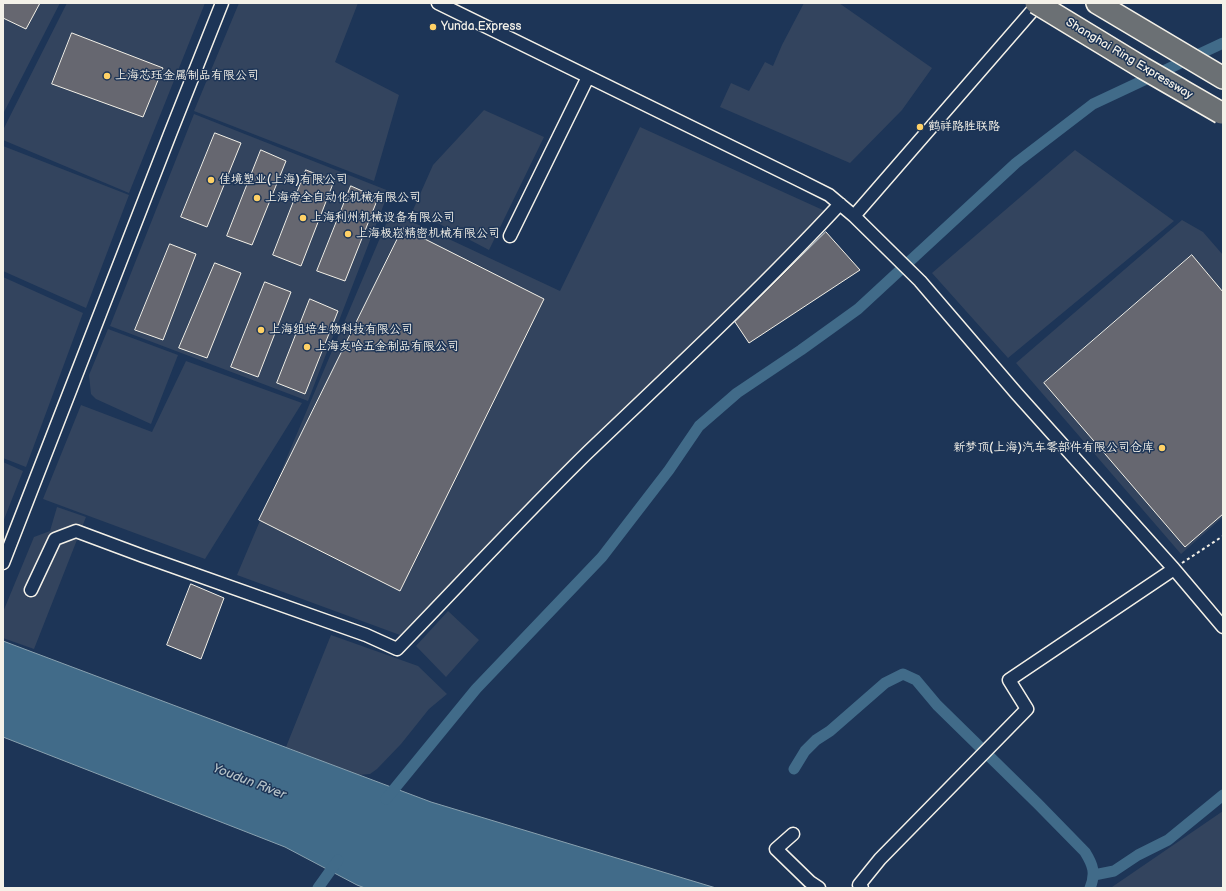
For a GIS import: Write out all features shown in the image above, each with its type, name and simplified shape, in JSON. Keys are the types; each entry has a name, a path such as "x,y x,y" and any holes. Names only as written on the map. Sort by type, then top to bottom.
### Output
{"highway":[{"name":"Shanghai Ring Expressway","path":"1037,3 1143,68 1222,114"},
{"path":"1097,3 1223,78"}],"street":[{"path":"3,563 222,3"},
{"path":"438,3 799,180 829,196 840,204 884,244 920,281 1017,394 1174,569 1223,627"},
{"path":"854,216 1037,3"},
{"path":"510,236 588,77"},
{"path":"31,590 55,539 76,531 366,635 397,649 580,460 660,385 792,255 840,204"},
{"path":"859,887 880,859 1027,709 1009,680 1174,569"},
{"path":"793,834 776,849 810,882 819,888"}],"path":[{"path":"1174,569 1223,536"}],"shaded area":[{"path":"3,3 60,3 3,114"},
{"path":"67,3 205,3 129,193 3,140 3,130"},
{"path":"239,3 358,3 335,62 399,95 374,181 194,111"},
{"path":"804,3 839,3 932,68 902,110 850,163 720,107 731,83 749,91 765,62 773,66"},
{"path":"484,110 544,137 489,250 413,210 433,165"},
{"path":"194,114 389,191 308,401 110,326"},
{"path":"640,127 825,211 400,635 237,575 391,212 560,291"},
{"path":"3,146 129,195 86,308 3,271"},
{"path":"1075,150 1174,221 1008,358 932,273"},
{"name":"新梦顶(上海)汽车零部件有限公司仓库","path":"1182,220 1203,232 1223,255 1223,517 1181,554 1016,363"},
{"path":"3,277 83,313 26,467 3,458"},
{"path":"108,329 178,355 151,424 96,399 91,394 89,375"},
{"path":"186,361 302,403 205,559 43,499 81,405 152,432"},
{"path":"3,462 23,471 3,522"},
{"path":"57,507 86,517 34,649 3,638 3,612 34,537 50,531"},
{"path":"448,611 479,640 446,677 416,646"},
{"path":"331,635 418,666 447,694 429,709 401,744 377,769 370,774 359,775 286,747"},
{"path":"1223,811 1223,888 1111,888 1112,887"}],"water":[{"name":"Youdun River","path":"3,641 431,802 716,888 365,888 285,847 3,737"}],"building":[{"path":"3,3 40,3 26,29 3,18"},
{"name":"上海芯珏金属制品有限公司","path":"72,33 163,68 143,117 52,84"},
{"name":"佳境塑业(上海)有限公司","path":"215,133 241,143 207,227 181,217"},
{"name":"上海帝全自动化机械有限公司","path":"261,150 286,161 252,245 227,236"},
{"name":"上海利州机械设备有限公司","path":"306,170 334,181 301,266 273,255"},
{"name":"上海极崧精密机械有限公司","path":"351,186 378,198 345,281 317,271"},
{"path":"403,228 544,299 400,591 259,520"},
{"path":"826,232 860,270 749,343 735,322"},
{"path":"170,244 196,254 163,340 135,330"},
{"name":"新梦顶(上海)汽车零部件有限公司仓库","path":"1192,255 1223,292 1223,514 1185,547 1044,383"},
{"path":"215,263 241,273 207,358 179,348"},
{"name":"上海组培生物科技有限公司","path":"265,282 291,292 258,377 231,367"},
{"name":"上海友哈五金制品有限公司","path":"310,299 338,311 305,394 277,383"},
{"path":"191,584 224,598 201,659 167,645"}],"waterway":[{"path":"386,799 476,689 602,557 669,470 699,426 737,393 858,309 1016,163 1093,104 1223,43"},
{"path":"794,769 805,751 816,740 830,731 885,683 903,674 916,680 937,705 1085,852 1093,869 1093,878 1090,888"},
{"path":"1094,875 1114,871 1138,855 1168,840 1223,795"},
{"path":"318,888 338,860"}],"place":[{"name":"Yunda Express","path":"433,27"},
{"name":"上海芯珏金属制品有限公司","path":"107,76"},
{"name":"鹤祥路胜联路","path":"920,127"},
{"name":"佳境塑业(上海)有限公司","path":"211,180"},
{"name":"上海帝全自动化机械有限公司","path":"257,198"},
{"name":"上海利州机械设备有限公司","path":"303,218"},
{"name":"上海极崧精密机械有限公司","path":"348,234"},
{"name":"上海组培生物科技有限公司","path":"261,330"},
{"name":"上海友哈五金制品有限公司","path":"307,347"},
{"name":"新梦顶(上海)汽车零部件有限公司仓库","path":"1162,448"}]}
